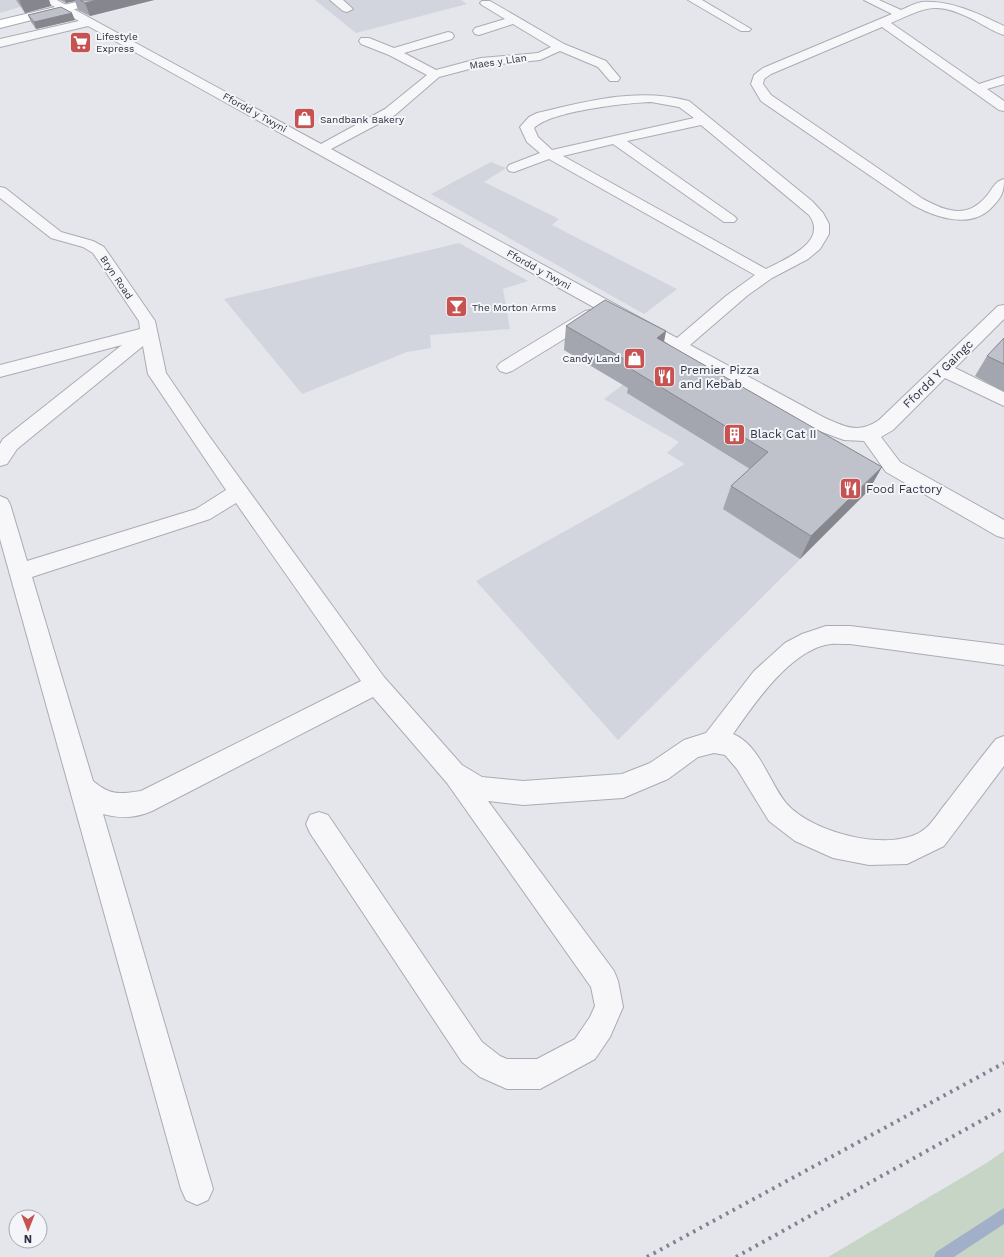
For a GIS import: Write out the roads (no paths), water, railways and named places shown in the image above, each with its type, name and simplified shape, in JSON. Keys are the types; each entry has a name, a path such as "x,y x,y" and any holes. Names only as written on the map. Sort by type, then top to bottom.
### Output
{"main road":[{"path":"0,24 99,0"}],"street":[{"name":"Ffordd y Twyni","path":"49,0 818,423 844,433 870,435"},
{"path":"336,0 347,9"},
{"path":"694,0 745,29"},
{"path":"870,0 901,14"},
{"path":"486,4 560,47 602,64 613,72"},
{"path":"1004,32 953,6 944,4 923,5 767,71 758,78 757,84 758,89 766,98 918,202 934,211 952,214 971,214 982,209 1004,183"},
{"path":"480,31 514,20"},
{"path":"0,43 90,22"},
{"path":"883,22 1004,107"},
{"path":"393,52 448,36"},
{"path":"365,40 393,52 435,74"},
{"name":"Maes y Llan","path":"320,149 390,112 435,74 481,62 540,56 560,47"},
{"path":"978,88 1004,80"},
{"path":"678,346 739,292 766,276 808,251 818,242 823,230 820,217 807,204 705,120 684,104 672,99 640,97 542,116 534,120 527,127 528,134 534,142 551,154 766,276"},
{"path":"514,168 551,154 705,120"},
{"path":"616,140 729,219"},
{"name":"Bryn Road","path":"0,191 56,235 88,244 99,250 148,327"},
{"path":"506,367 605,306"},
{"name":"Ffordd Y Gaingc","path":"870,435 886,425 1004,310"},
{"path":"0,370 148,327"},
{"path":"3,451 148,327"},
{"path":"148,327 157,374 238,492 376,684 453,772 604,982 608,1007 600,1027 585,1049 540,1074 508,1074 490,1066 472,1052 319,824"},
{"path":"943,370 1004,400"},
{"path":"870,435 893,468 1004,530"},
{"path":"20,572 203,514 238,492"},
{"path":"0,504 83,788 197,1189"},
{"path":"714,742 739,706 771,669 797,647 824,635 850,635 1004,655"},
{"path":"83,788 98,801 117,806 143,803 376,684"},
{"path":"453,772 478,788 523,793 623,786 659,771 692,748 714,742 732,746 746,762 778,812 804,832 832,845 869,852 907,851 935,837 1004,747"}],"waterway":[{"path":"941,1257 1004,1215"}],"railway":[{"path":"647,1257 1004,1063"},
{"path":"736,1257 1004,1108"}],"place":[{"name":"Lifestyle Express","path":"80,42"},
{"name":"Sandbank Bakery","path":"304,119"},
{"name":"The Morton Arms","path":"457,307"},
{"name":"Candy Land","path":"635,358"},
{"name":"Premier Pizza and Kebab","path":"665,377"},
{"name":"Black Cat II","path":"734,434"},
{"name":"Food Factory","path":"850,489"}]}
